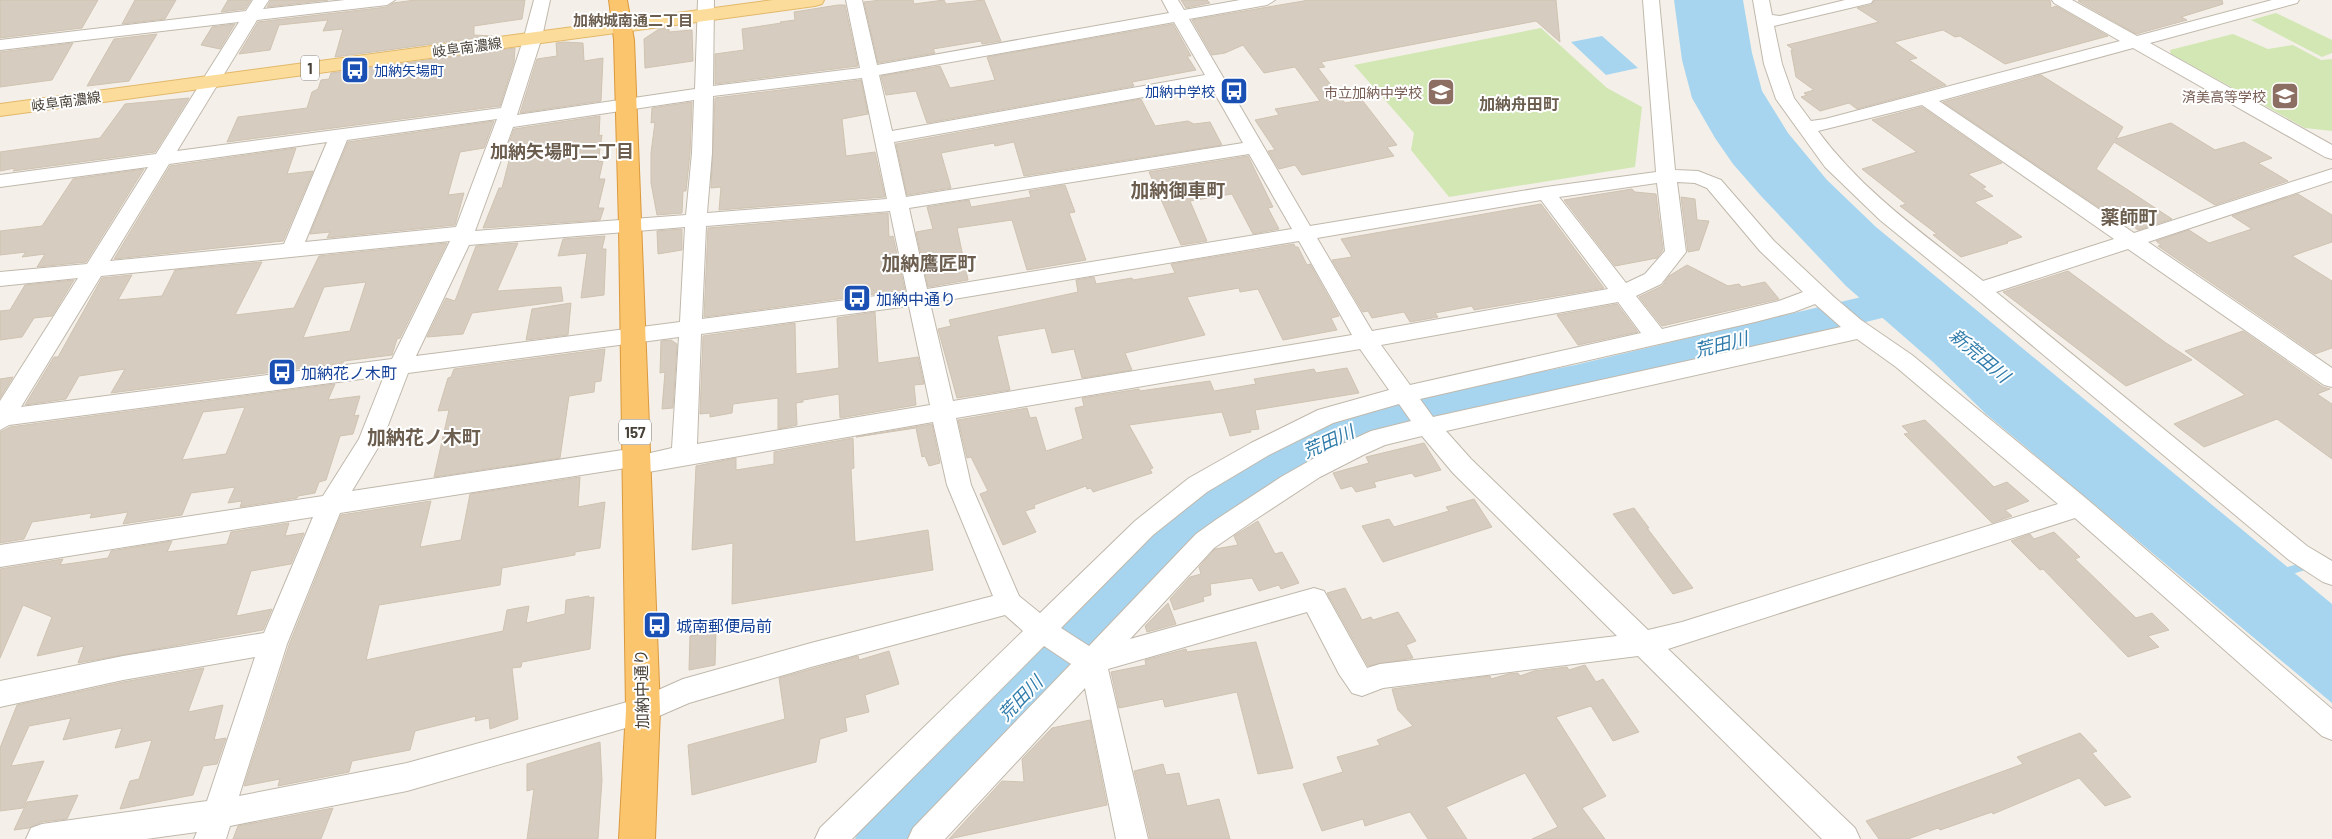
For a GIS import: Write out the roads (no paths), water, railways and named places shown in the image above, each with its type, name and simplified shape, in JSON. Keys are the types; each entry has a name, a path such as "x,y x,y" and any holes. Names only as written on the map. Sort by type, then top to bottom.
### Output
{"highway":[{"name":"加納中通り","path":"619,13 624,40 631,226 632,336 643,710 637,839"}],"main road":[{"name":"岐阜南濃線","path":"0,110 534,37 619,13 815,0"}],"street":[{"path":"1,419 261,0"},
{"path":"0,45 387,0"},
{"path":"214,826 274,644 331,505 370,441 399,367 462,236 507,117 534,37 542,0"},
{"path":"854,0 959,485 1009,602 1044,632 1087,659 1098,682 1132,839"},
{"path":"1170,0 1366,340 1416,411 1462,466 1844,839"},
{"path":"0,181 340,134 626,106 703,92 869,72 1267,0"},
{"path":"0,556 331,505 684,455 1366,340 1621,294 1653,279 1676,252 1668,176 1661,139 1651,0"},
{"path":"1761,0 1773,64 1785,99 1832,163 1888,216 2298,553 2332,574"},
{"path":"1764,20 1780,21 1865,0"},
{"path":"2060,0 2332,153"},
{"path":"1806,127 1826,124 1925,99 2291,0"},
{"path":"684,455 696,220 702,153 706,7"},
{"path":"883,138 1214,78"},
{"path":"1925,99 2130,242 2332,379"},
{"path":"292,249 340,134"},
{"path":"0,279 292,249 631,226 898,204 1255,147"},
{"path":"1980,290 2332,175"},
{"path":"1,419 918,298 1546,193 1668,176 1698,177 1714,184 1767,246 1853,325 1904,361 2079,507 2332,726"},
{"path":"1546,193 1621,294 1656,337"},
{"path":"924,839 1087,659 1205,541 1259,502 1352,448 1380,437 1416,411 1656,337 1770,311 1818,294"},
{"path":"831,839 1044,632 1144,528 1198,485 1260,449 1326,416 1416,411 1862,330"},
{"path":"1087,659 1314,599 1349,665 1362,684 1380,676 1630,646 1682,634 2079,507"},
{"path":"42,839 214,826 407,777 561,735 643,710 692,689 1009,602"},
{"path":"0,694 123,668 247,646 274,644"}],"water":[{"name":"新荒田川","path":"1674,0 1743,0 1752,53 1762,91 1788,133 1827,180 1876,227 2332,604 2332,703 1986,414 1933,362 1846,286 1761,196 1733,164 1715,138 1692,98 1682,60"},
{"path":"1602,36 1638,68 1606,75 1571,42"}],"waterway":[{"name":"荒田川","path":"883,839 1145,568 1207,512 1273,467 1332,437 1383,419 1575,380 1912,298"},
{"path":"2282,573 2308,565"}],"place":[{"name":"加納矢場町","path":"355,70"},
{"name":"加納中学校","path":"1234,91"},
{"name":"市立加納中学校","path":"1441,92"},
{"name":"済美高等学校","path":"2285,96"},
{"name":"加納中通り","path":"857,298"},
{"name":"加納花ノ木町","path":"282,372"},
{"name":"城南郵便局前","path":"657,625"}],"district":[{"name":"加納城南通二丁目","path":"633,20"},
{"name":"加納舟田町","path":"1519,103"},
{"name":"加納矢場町二丁目","path":"562,151"},
{"name":"加納御車町","path":"1178,189"},
{"name":"薬師町","path":"2129,216"},
{"name":"加納鷹匠町","path":"929,262"},
{"name":"加納花ノ木町","path":"424,436"}]}
